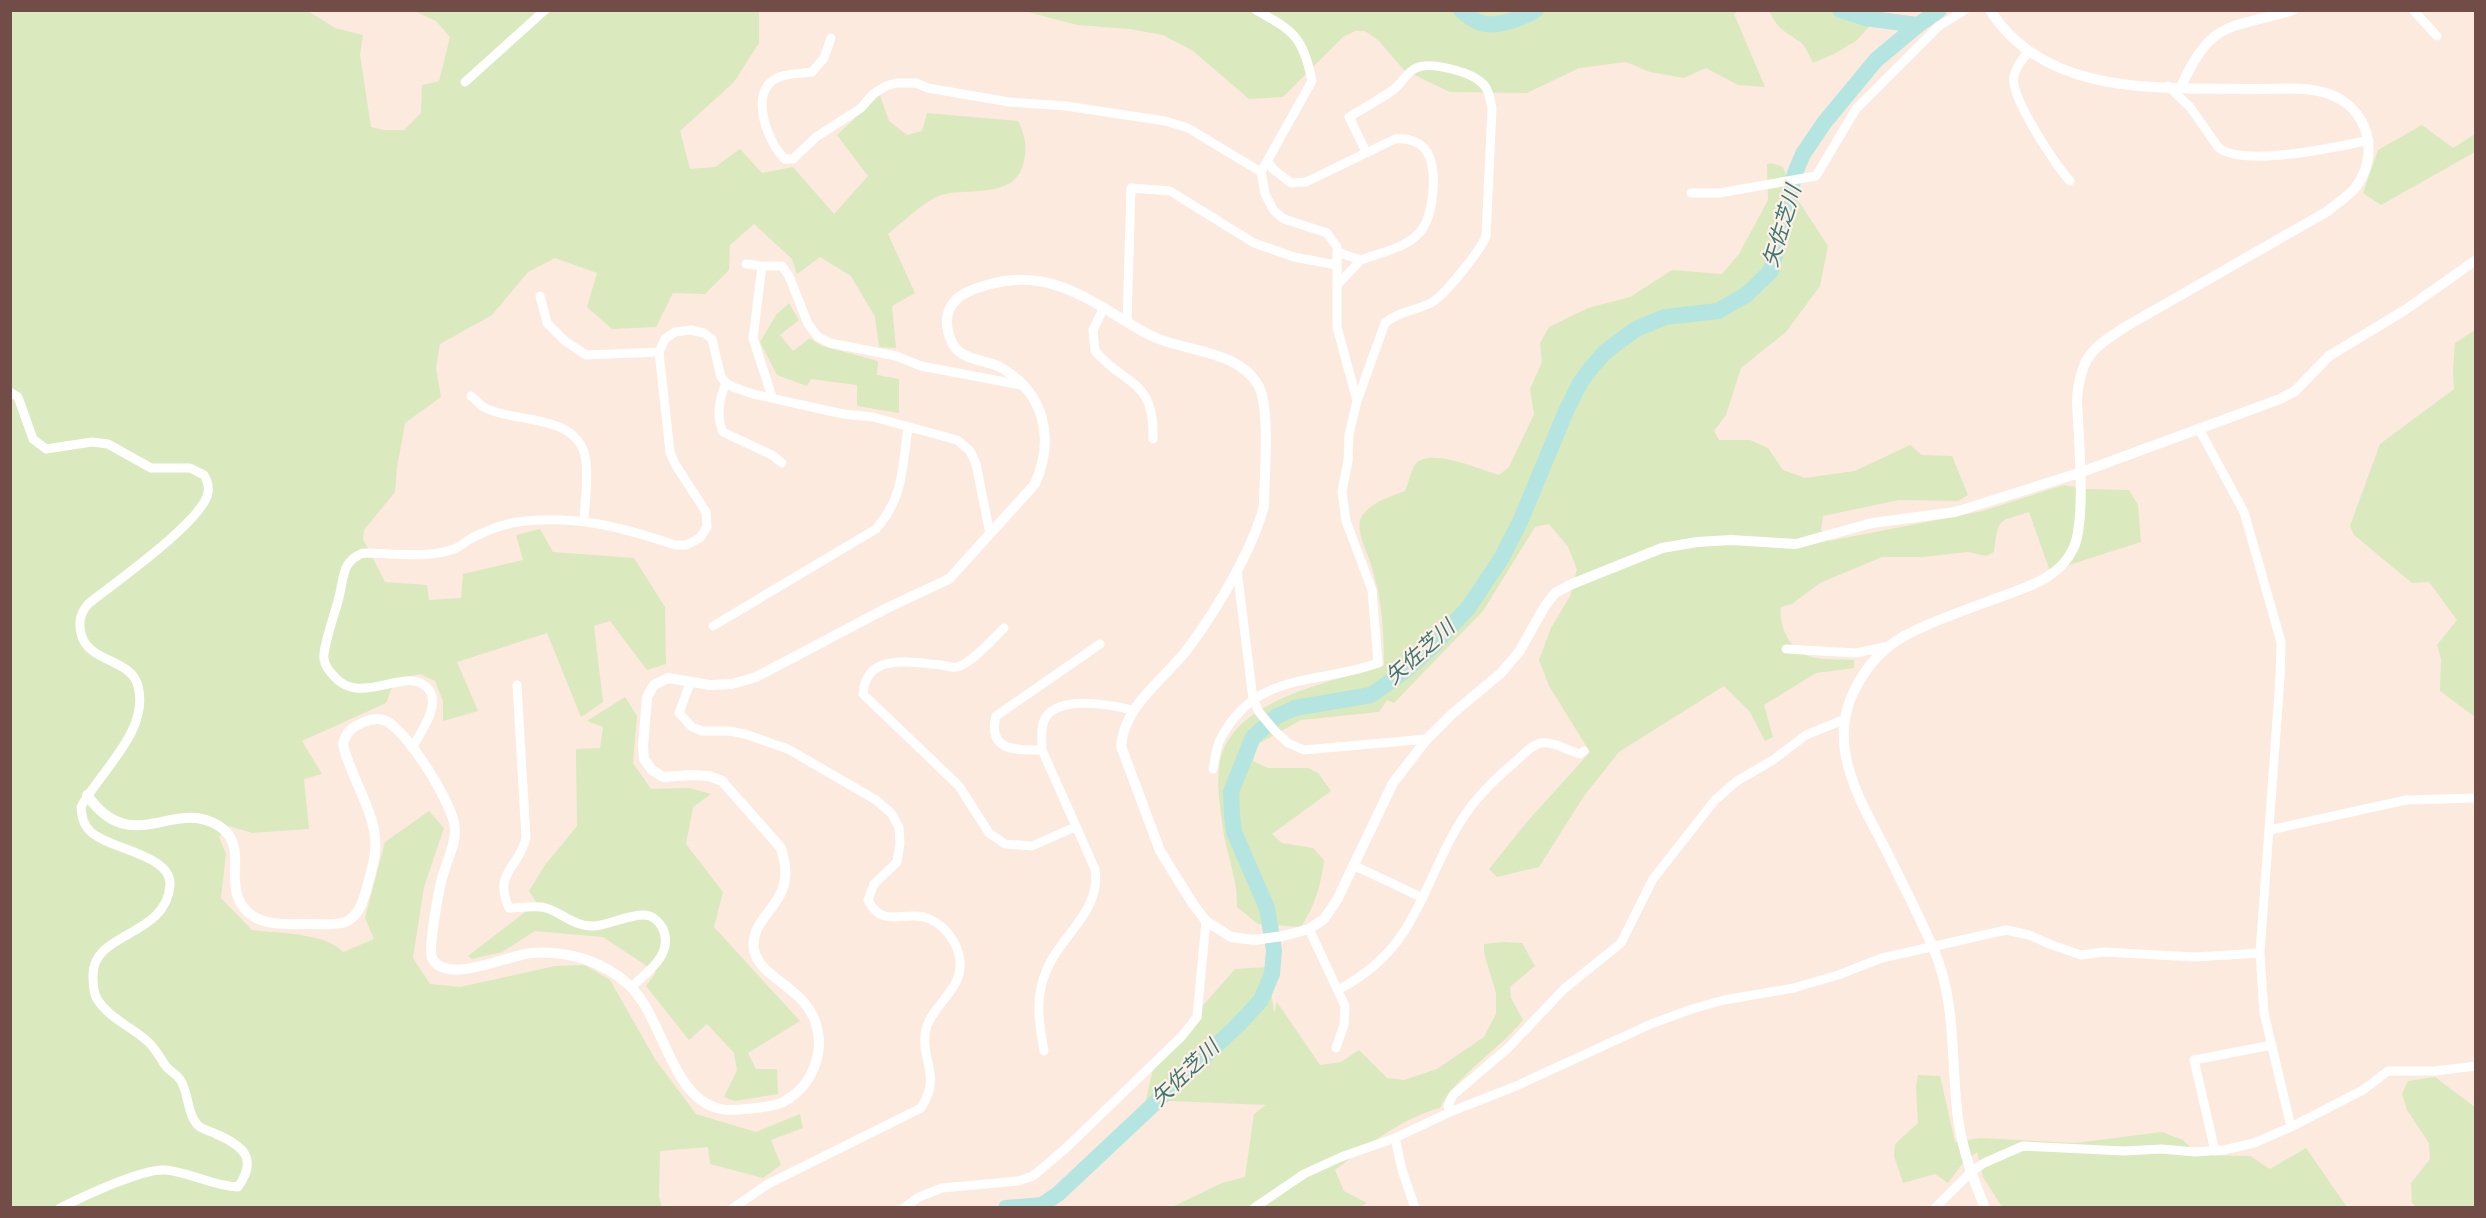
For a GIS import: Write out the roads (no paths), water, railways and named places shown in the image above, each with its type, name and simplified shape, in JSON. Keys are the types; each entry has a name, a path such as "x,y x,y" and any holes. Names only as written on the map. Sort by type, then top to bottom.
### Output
{"street":[{"path":"465,82 545,10"},
{"path":"1256,10 1297,37 1306,55 1312,81 1262,172 1264,194 1274,211 1284,219 1327,233 1336,247 1337,327 1357,401"},
{"path":"1691,193 1719,193 1816,176 1823,168 1833,145 1856,109 1939,26 1965,10"},
{"path":"1786,649 1856,653 1889,646 1925,628 2048,578 2063,566 2074,548 2080,524 2078,381 2084,362 2099,344 2328,211 2355,189 2367,168 2368,140 2360,118 2347,104 2329,94 2308,90 2181,87 2093,80 2066,71 2028,52 1996,21 1990,10"},
{"path":"2181,87 2192,63 2212,37 2235,26 2294,10"},
{"path":"2413,10 2437,36"},
{"path":"831,38 824,58 812,72 783,76 772,81 768,86 762,108 764,124 777,152 785,159 793,159 816,137 861,108 873,94 886,86 896,83 916,83 928,88 1009,102 1066,106 1165,121 1188,128 1262,172"},
{"path":"2028,52 2014,77 2015,88 2031,123 2070,181"},
{"path":"1213,769 1220,739 1253,699 1282,684 1358,670 1378,663 1372,590 1346,521 1342,491 1348,461 1349,434 1357,401 1385,323 1394,315 1431,304 1481,248 1486,236 1492,108 1490,96 1483,83 1471,76 1434,65 1424,65 1414,69 1394,89 1350,117 1366,152"},
{"path":"2168,86 2190,107 2224,153 2237,156 2260,156 2342,146 2368,140"},
{"path":"1268,161 1291,183 1306,182 1395,139 1404,138 1418,143 1426,151 1430,160 1432,197 1427,221 1419,233 1405,243 1361,260 1337,285"},
{"path":"1127,322 1131,188 1170,191 1254,243 1273,251 1337,265"},
{"path":"1337,252 1361,260"},
{"path":"87,795 100,810 112,819 129,826 146,826 190,818 216,824 232,838 236,849 237,899 254,918 279,924 331,925 354,917 362,909 375,852 375,836 371,819 343,744 346,735 353,727 370,719 382,719 393,725 412,748 444,794 452,811 455,830 442,877 430,951 438,965 452,972 531,953 580,957 600,964 631,987 647,1007 686,1085 695,1097 710,1107 728,1111 760,1108 783,1101 804,1087 813,1071 818,1055 816,1021 807,1004 791,988 761,965 754,953 754,937 758,925 782,891 786,874 781,848 722,781 709,776 663,777 652,770 644,759 643,746 647,697 654,685 668,678 690,683 732,684 756,677 887,608 949,579 1035,484 1042,467 1046,436 1035,400 1022,385 997,366 960,353 949,338 947,319 950,308 960,296 975,288 996,282 1045,281 1081,293 1150,336 1172,345 1222,357 1242,366 1258,384 1264,401 1264,506 1252,540 1237,570 1189,647 1132,710 1122,731 1121,746 1160,851 1192,904 1206,921 1232,937 1254,940 1309,929 1324,919 1337,900 1393,783 1427,740 1452,714 1501,673 1519,652 1545,606 1556,593 1572,584 1662,549 1731,540 1796,544 1872,523 1954,512 2079,473 2280,399 2295,391 2329,356 2406,310 2475,260"},
{"path":"746,264 782,266 789,276 808,324 818,337 830,344 896,356 921,366 1022,385"},
{"path":"762,266 753,338 772,398"},
{"path":"540,296 547,323 586,355 659,352"},
{"path":"1104,307 1093,330 1092,340 1095,351 1145,394 1153,416 1153,439"},
{"path":"412,748 431,711 434,700 425,684 417,680 364,688 345,687 329,670 324,659 325,646 337,608 343,569 352,558 363,553 428,553 448,550 492,529 516,522 552,519 584,520 612,525 675,545 686,545 700,538 706,527 706,512 675,464 670,452 659,352 665,339 675,332 691,330 704,333 712,339 716,348 721,377 726,383 743,391 843,414 873,417 903,424 908,428 957,441 970,451 976,464 990,534"},
{"path":"726,383 719,401 723,432 772,455 782,463"},
{"path":"10,392 18,397 33,439 46,448 92,442 108,444 151,468 190,468 204,475 207,479 208,492 202,505 176,533 144,562 82,611 79,626 83,643 93,653 128,671 138,684 139,695 138,718 116,757 87,795 81,807 83,821 92,833 159,864 167,874 170,884 164,901 152,920 139,930 108,945 98,955 93,971 93,989 97,999 116,1019 147,1040 166,1067 181,1081 195,1120 200,1127 240,1146 248,1160 246,1176 238,1187 224,1186 163,1170 141,1173 60,1208"},
{"path":"471,396 482,406 557,426 572,435 582,446 585,457 584,520"},
{"path":"713,626 876,529 890,513 898,494 908,428"},
{"path":"2199,429 2244,512 2281,642 2260,953 2264,1013 2290,1127"},
{"path":"1237,570 1253,699 1259,712 1288,743 1304,750 1427,740"},
{"path":"1004,628 970,660 957,667 900,662 885,663 872,670 864,681 863,694 959,786 989,833 1005,844 1032,846 1075,827"},
{"path":"1042,750 1010,750 998,740 994,726 996,716 1100,644"},
{"path":"1889,646 1864,672 1852,694 1843,720 1849,773 1945,976 1950,1006 1957,1113 1971,1172 1985,1208"},
{"path":"690,683 679,713 692,728 702,731 729,731 745,734 788,749 876,800 891,813 899,827 900,844 897,862 874,884 868,900 874,912 885,916 924,917 936,922 950,934 958,948 961,964 957,982 933,1015 925,1033 932,1083 929,1097 921,1108 778,1179 733,1208"},
{"path":"517,685 526,838 523,852 506,874 503,885 504,896 509,908 545,908 573,922 593,926 646,914 657,920 663,929 666,944 664,952 655,966 631,987"},
{"path":"1044,1051 1038,1009 1045,973 1057,949 1095,896 1097,880 1095,869 1042,750 1042,728 1046,716 1056,709 1082,702 1132,710"},
{"path":"1450,1112 1448,1106 1453,1095 1509,1048 1564,989 1621,943 1653,879 1715,800 1737,781 1773,760 1806,735 1843,720"},
{"path":"1338,990 1364,974 1393,947 1423,898 1464,816 1500,774 1536,745 1544,742 1580,754 1584,751"},
{"path":"2270,830 2406,800 2475,798"},
{"path":"1353,865 1423,898"},
{"path":"904,1208 919,1197 942,1188 1018,1181 1033,1176 1066,1148 1182,1036 1197,1017 1206,921"},
{"path":"1309,929 1345,1006 1344,1025 1336,1048"},
{"path":"1254,1208 1304,1174 1516,1086 1651,1024 1724,1000 1794,988 1838,975 1882,958 2006,930 2029,935 2081,955 2104,952 2195,957 2260,953"},
{"path":"2215,1151 2194,1060 2272,1045"},
{"path":"1935,1208 1971,1172 1984,1163 2023,1146 2090,1151 2162,1149 2215,1151 2254,1143 2290,1127 2363,1090 2388,1071 2435,1071 2475,1066"},
{"path":"1395,1138 1402,1170 1415,1208"}],"waterway":[{"path":"1461,10 1476,21 1492,24 1511,21 1536,10"},
{"path":"1840,10 1865,18 1918,25"},
{"name":"矢佐芝川","path":"1006,1208 1042,1205 1058,1194 1239,1024 1261,1000 1272,974 1274,950 1267,908 1234,832 1231,792 1253,737 1277,716 1295,708 1371,695 1405,671 1433,646 1468,608 1501,559 1520,522 1566,411 1580,383 1591,368 1605,352 1636,329 1665,317 1718,311 1746,295 1771,271 1795,173 1803,154 1824,123 1876,60 1939,10"}]}
